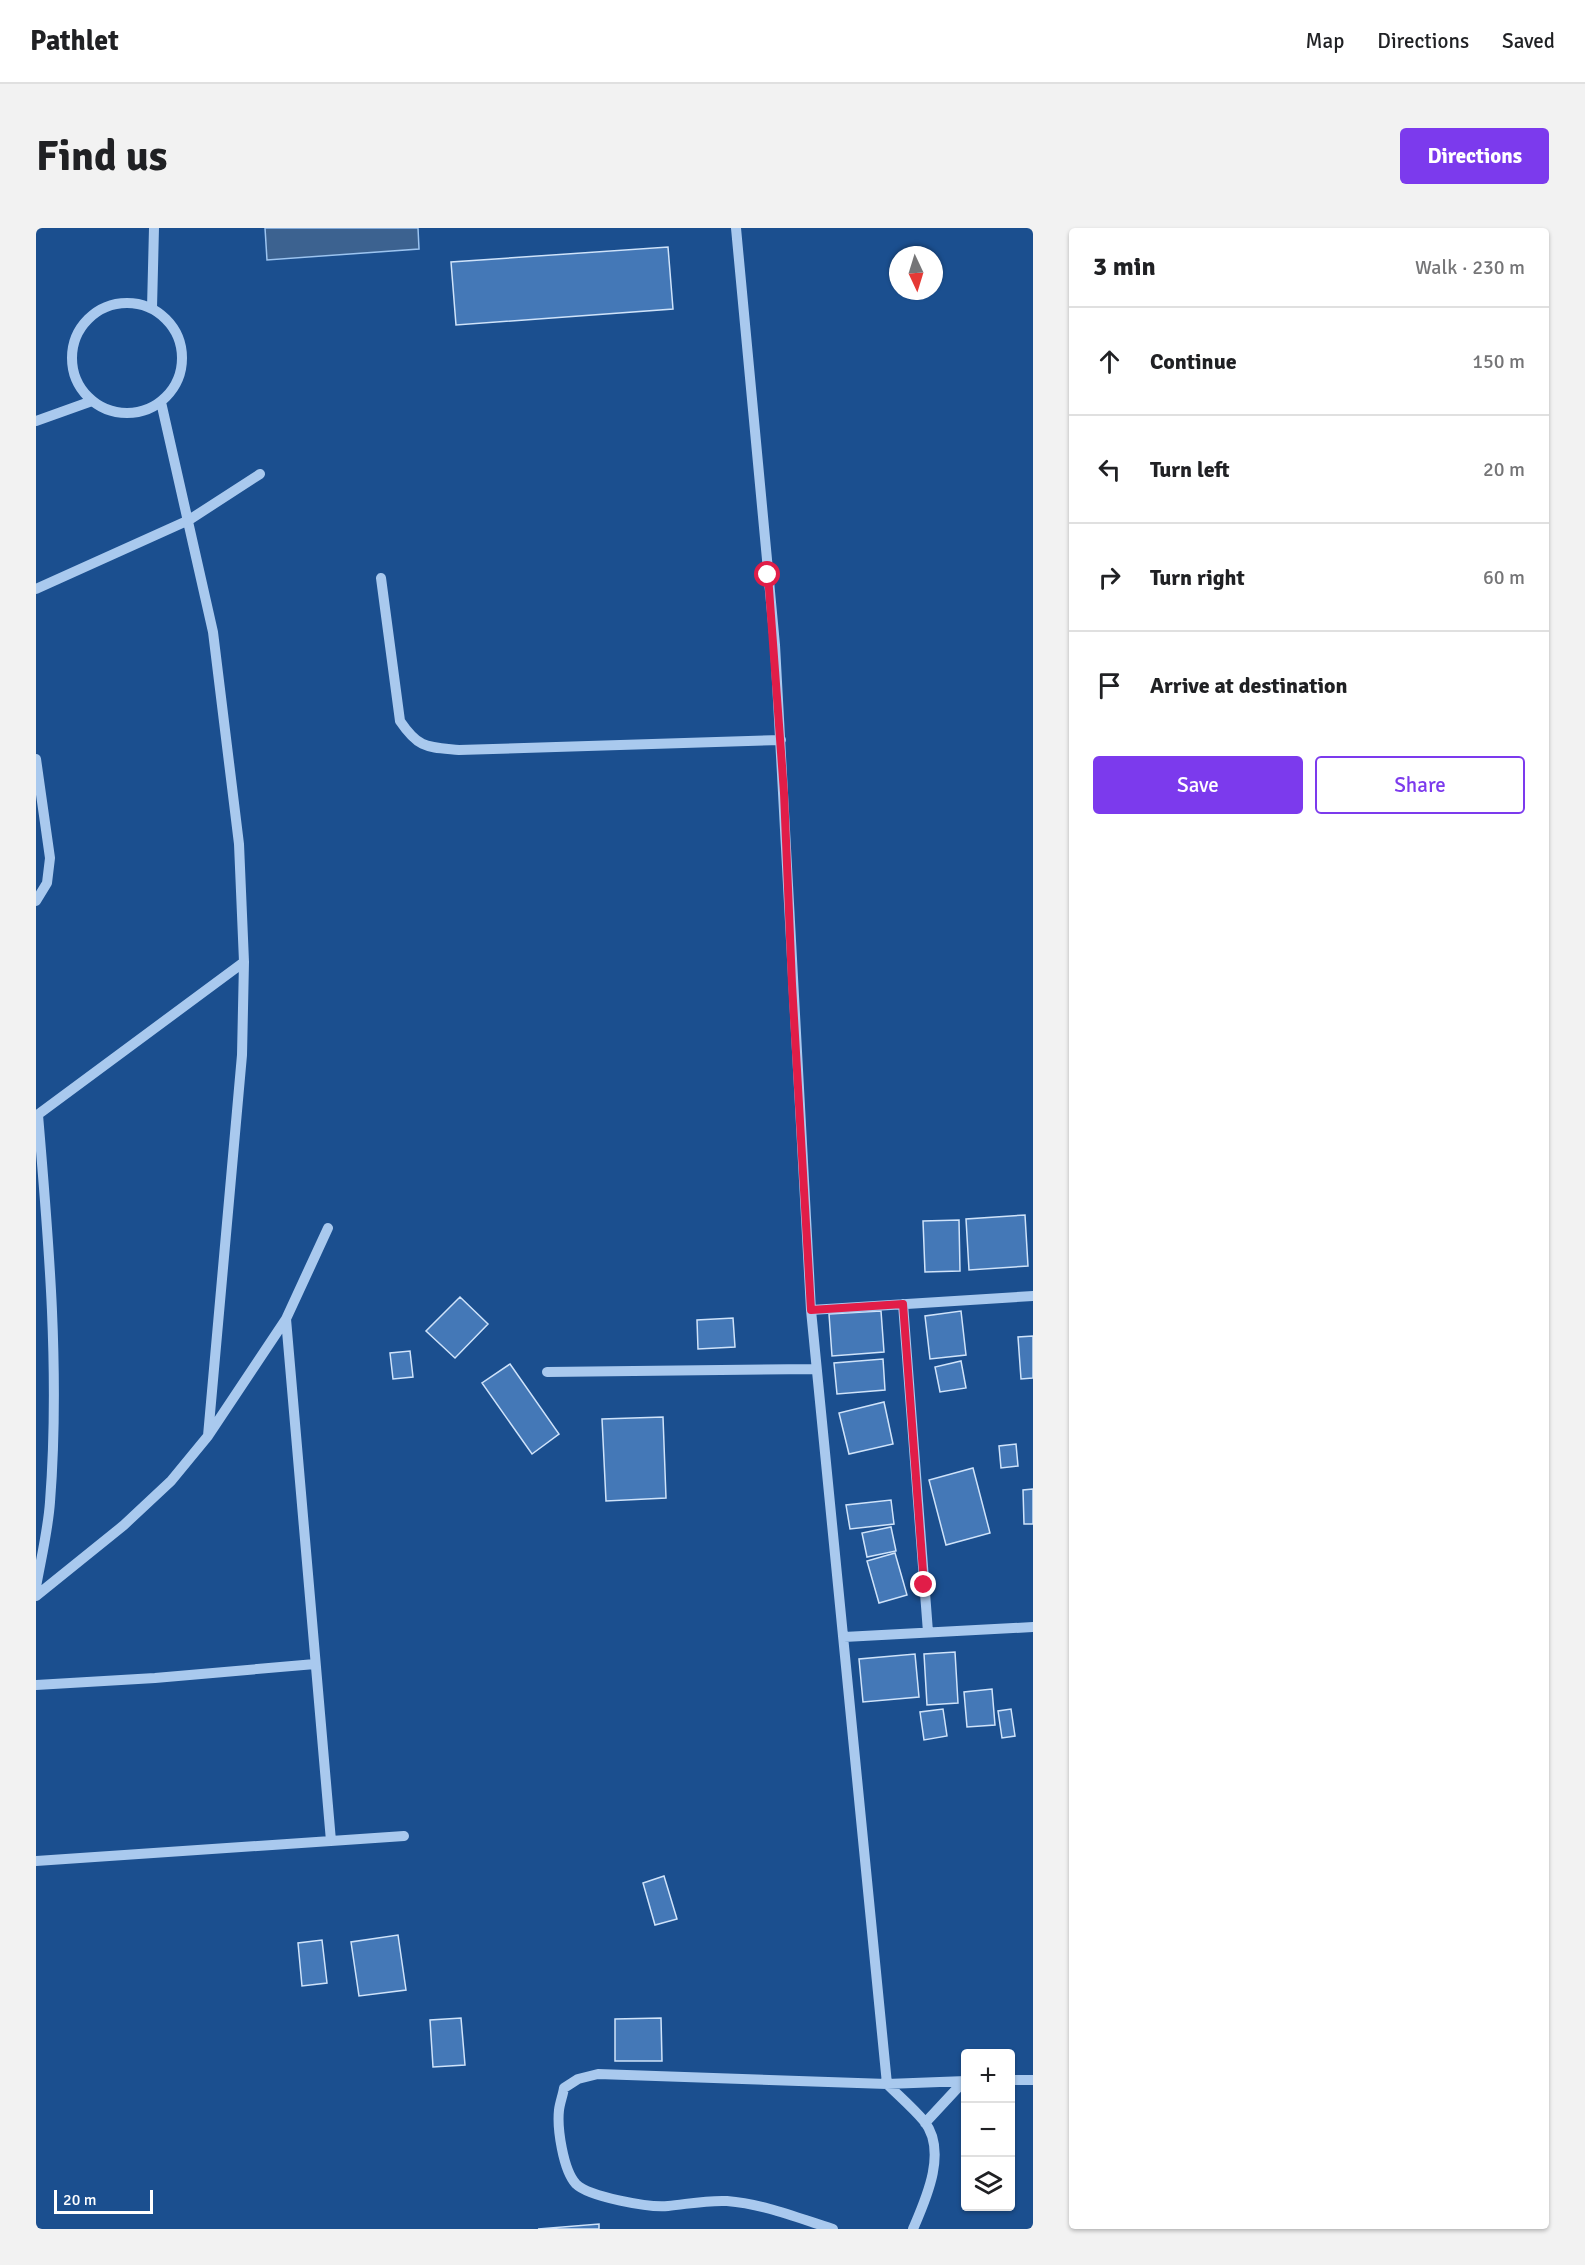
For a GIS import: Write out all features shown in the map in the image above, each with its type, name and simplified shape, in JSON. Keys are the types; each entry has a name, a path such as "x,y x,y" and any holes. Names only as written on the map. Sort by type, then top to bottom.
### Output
{"street":[{"path":"152,308 154,228"},
{"path":"736,228 775,645 811,1310 887,2084 925,2123 932,2138 934,2160 933,2182 914,2229"},
{"path":"117,303 135,303 152,308 167,319 178,335 183,353 178,380 161,402 145,410 126,413 108,410 92,401 81,387 73,371 72,353 76,336 86,321 100,309 117,303"},
{"path":"36,421 92,401"},
{"path":"161,402 213,632 239,844 244,962 242,1055 208,1436"},
{"path":"36,589 189,520 260,474"},
{"path":"381,578 400,721 410,736 425,746 459,750 781,740"},
{"path":"36,759 51,858 47,884 36,901"},
{"path":"36,1587 50,1503 53,1378 51,1271 37,1116 244,962"},
{"path":"36,1596 124,1524 171,1481 208,1436 286,1319 328,1228"},
{"path":"811,1310 1033,1296"},
{"path":"903,1304 928,1632"},
{"path":"286,1319 331,1841"},
{"path":"547,1372 816,1369"},
{"path":"844,1637 1033,1627"},
{"path":"36,1685 155,1678 315,1664"},
{"path":"36,1861 404,1836"},
{"path":"833,2229 760,2205 706,2201 667,2206 637,2205 600,2195 577,2185 565,2162 561,2141 559,2112 564,2088 579,2079 598,2074 887,2084 961,2081"},
{"path":"1015,2080 1033,2080"},
{"path":"925,2123 961,2085"}],"water":[{"path":"265,228 418,228 419,249 267,260"}],"building":[{"path":"668,247 673,309 456,325 451,262"},
{"path":"1025,1215 1028,1266 969,1270 966,1219"},
{"path":"959,1220 960,1271 925,1272 923,1221"},
{"path":"460,1297 488,1324 455,1358 426,1331"},
{"path":"881,1311 884,1352 832,1356 829,1314"},
{"path":"961,1311 966,1355 930,1359 925,1316"},
{"path":"733,1318 735,1347 698,1349 697,1320"},
{"path":"1033,1336 1033,1378 1021,1379 1018,1337"},
{"path":"410,1351 413,1377 393,1379 390,1353"},
{"path":"883,1359 885,1390 837,1394 834,1363"},
{"path":"961,1361 966,1388 940,1392 935,1367"},
{"path":"510,1364 559,1434 532,1454 482,1383"},
{"path":"884,1402 893,1444 849,1454 839,1413"},
{"path":"663,1417 666,1498 606,1501 602,1419"},
{"path":"1016,1444 1018,1466 1001,1468 999,1446"},
{"path":"973,1468 990,1533 946,1545 929,1480"},
{"path":"1033,1489 1033,1524 1024,1524 1023,1490"},
{"path":"891,1500 894,1524 850,1529 846,1505"},
{"path":"891,1527 896,1551 867,1557 862,1533"},
{"path":"895,1553 907,1595 879,1603 867,1561"},
{"path":"955,1652 958,1703 927,1705 924,1654"},
{"path":"915,1654 919,1697 863,1702 859,1659"},
{"path":"992,1689 995,1725 967,1727 964,1692"},
{"path":"943,1709 947,1736 924,1740 920,1712"},
{"path":"1011,1709 1015,1736 1002,1738 998,1711"},
{"path":"664,1876 677,1919 655,1925 643,1883"},
{"path":"398,1935 406,1990 359,1996 351,1942"},
{"path":"322,1940 327,1983 302,1986 298,1943"},
{"path":"461,2018 465,2065 433,2067 430,2020"},
{"path":"661,2018 662,2061 615,2061 615,2019"},
{"path":"599,2224 599,2229 538,2229"}],"route":[{"path":"768,575 775,645 784,793 792,984 811,1310 903,1304 924,1585"}]}
